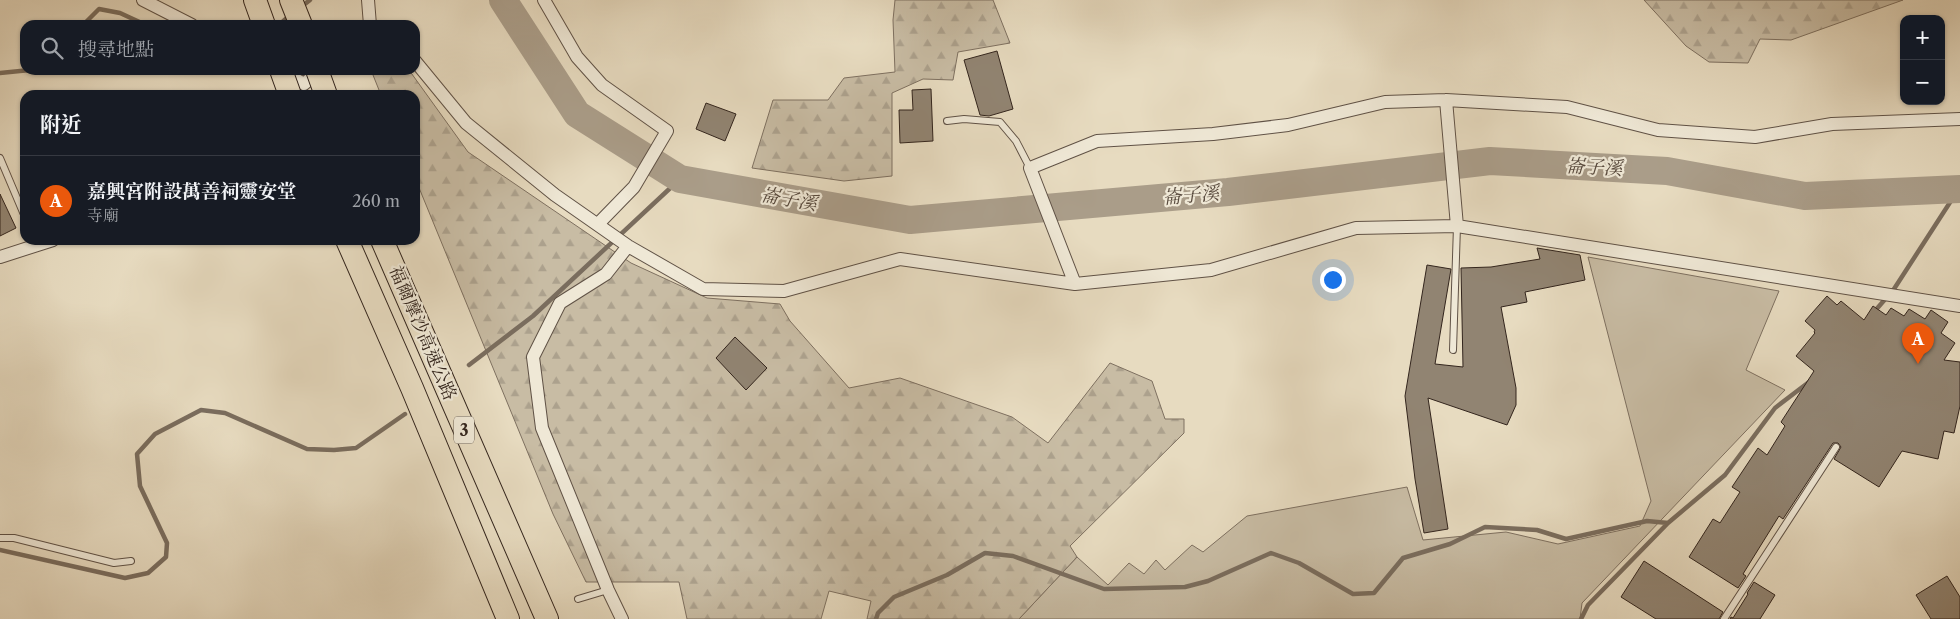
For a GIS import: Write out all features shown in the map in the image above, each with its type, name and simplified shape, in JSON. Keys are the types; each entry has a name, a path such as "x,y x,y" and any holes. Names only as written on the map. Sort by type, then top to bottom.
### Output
{"highway":[{"path":"255,0 262,20"},
{"path":"291,0 298,20"},
{"path":"294,75 308,80 320,90"},
{"name":"福爾摩沙高速公路","path":"349,245 412,388 508,619"},
{"name":"福爾摩沙高速公路","path":"384,245 547,619"}],"street":[{"path":"143,0 182,20"},
{"path":"368,0 370,20"},
{"path":"544,0 577,57 602,85 667,131 634,187 598,224"},
{"path":"420,67 466,123 555,195 628,246 703,289 784,291 900,258 1074,284 1211,270 1356,228 1457,226 1960,306"},
{"path":"300,90 308,80"},
{"path":"1446,100 1457,226"},
{"path":"1074,284 1030,168 1097,141 1212,134 1288,126 1385,102 1446,100 1567,107 1658,130 1755,137 1832,124 1960,119"},
{"path":"0,257 31,245"},
{"path":"622,619 608,590 542,428 533,358 560,304 606,274 628,246"}],"lane":[{"path":"947,121 964,119 1000,122 1016,141 1030,168"},
{"path":"0,158 20,205"},
{"path":"1452,350 1457,226"},
{"path":"1724,619 1836,447"},
{"path":"0,538 14,538 114,563 131,561"},
{"path":"578,599 608,590"}],"green space":[{"path":"895,0 993,0 1010,43 958,52 953,80 923,79 892,93 892,176 844,181 752,168 773,100 828,100 844,78 895,72 893,20"},
{"path":"1644,0 1903,0 1791,40 1760,39 1748,63 1709,62 1686,46"},
{"path":"373,75 413,75 468,152 631,263 707,298 780,304 790,321 849,388 900,378 1012,417 1048,443 1110,363 1152,381 1165,419 1184,419 1184,433 1070,546 1077,557 1019,619 867,619 871,601 829,591 821,619 687,619 679,582 586,582 553,514 420,190 420,90 379,90"},
{"path":"1588,257 1779,291 1746,370 1785,390 1582,603 1580,619 1019,619 1077,557 1108,585 1129,563 1144,574 1156,560 1165,570 1192,545 1203,552 1247,516 1407,487 1423,540 1506,532 1558,544 1640,526 1651,501"}],"building":[{"path":"997,51 1013,109 989,116 980,115 964,60"},
{"path":"931,89 933,141 900,143 899,110 913,110 912,90"},
{"path":"706,103 736,114 725,141 696,129"},
{"path":"0,194 16,228 0,236"},
{"path":"1537,248 1580,255 1585,280 1525,292 1527,302 1501,307 1516,388 1516,405 1507,425 1428,398 1448,529 1424,533 1405,396 1427,265 1451,269 1435,364 1463,367 1461,268 1491,267 1540,259"},
{"path":"1827,296 1837,305 1841,301 1864,320 1873,306 1886,315 1891,308 1904,316 1909,309 1925,319 1931,310 1948,322 1941,333 1955,343 1944,360 1960,362 1960,406 1954,433 1944,431 1938,459 1902,451 1879,487 1834,459 1841,447 1838,443 1833,443 1783,519 1779,516 1743,574 1746,576 1738,588 1689,557 1713,519 1720,523 1740,492 1732,487 1758,448 1767,455 1785,426 1781,422 1814,371 1796,356 1815,333 1815,330 1805,321"},
{"path":"735,337 767,368 746,390 716,358"},
{"path":"1644,561 1723,612 1719,619 1656,619 1621,597"},
{"path":"1947,576 1960,597 1960,619 1931,619 1916,595"},
{"path":"1754,582 1775,595 1760,619 1730,619 1731,617 1733,618"}],"waterway":[{"path":"301,7 310,0"},
{"name":"崙子溪","path":"503,0 577,114 680,179 910,220 1228,192 1490,161 1667,171 1805,196 1960,189"},
{"path":"88,20 99,9 120,13 135,20"},
{"path":"285,20 289,16"},
{"path":"0,73 20,71"},
{"path":"469,365 533,316 680,179"},
{"path":"1874,312 1894,289 1958,190"},
{"path":"1581,619 1588,605 1668,523 1725,475 1775,408 1809,382"},
{"path":"0,550 125,578 148,573 166,557 167,543 140,486 137,454 155,434 201,410 225,413 307,449 334,450 356,448 405,414"},
{"path":"876,619 878,613 894,597 947,575 985,553 1013,556 1104,589 1185,587 1208,581 1271,553 1299,563 1353,594 1374,593 1403,558 1450,544 1485,527 1537,530 1566,539 1647,521 1668,523"}],"place":[{"name":"嘉興宮附設萬善祠靈安堂","path":"1918,364"}]}
